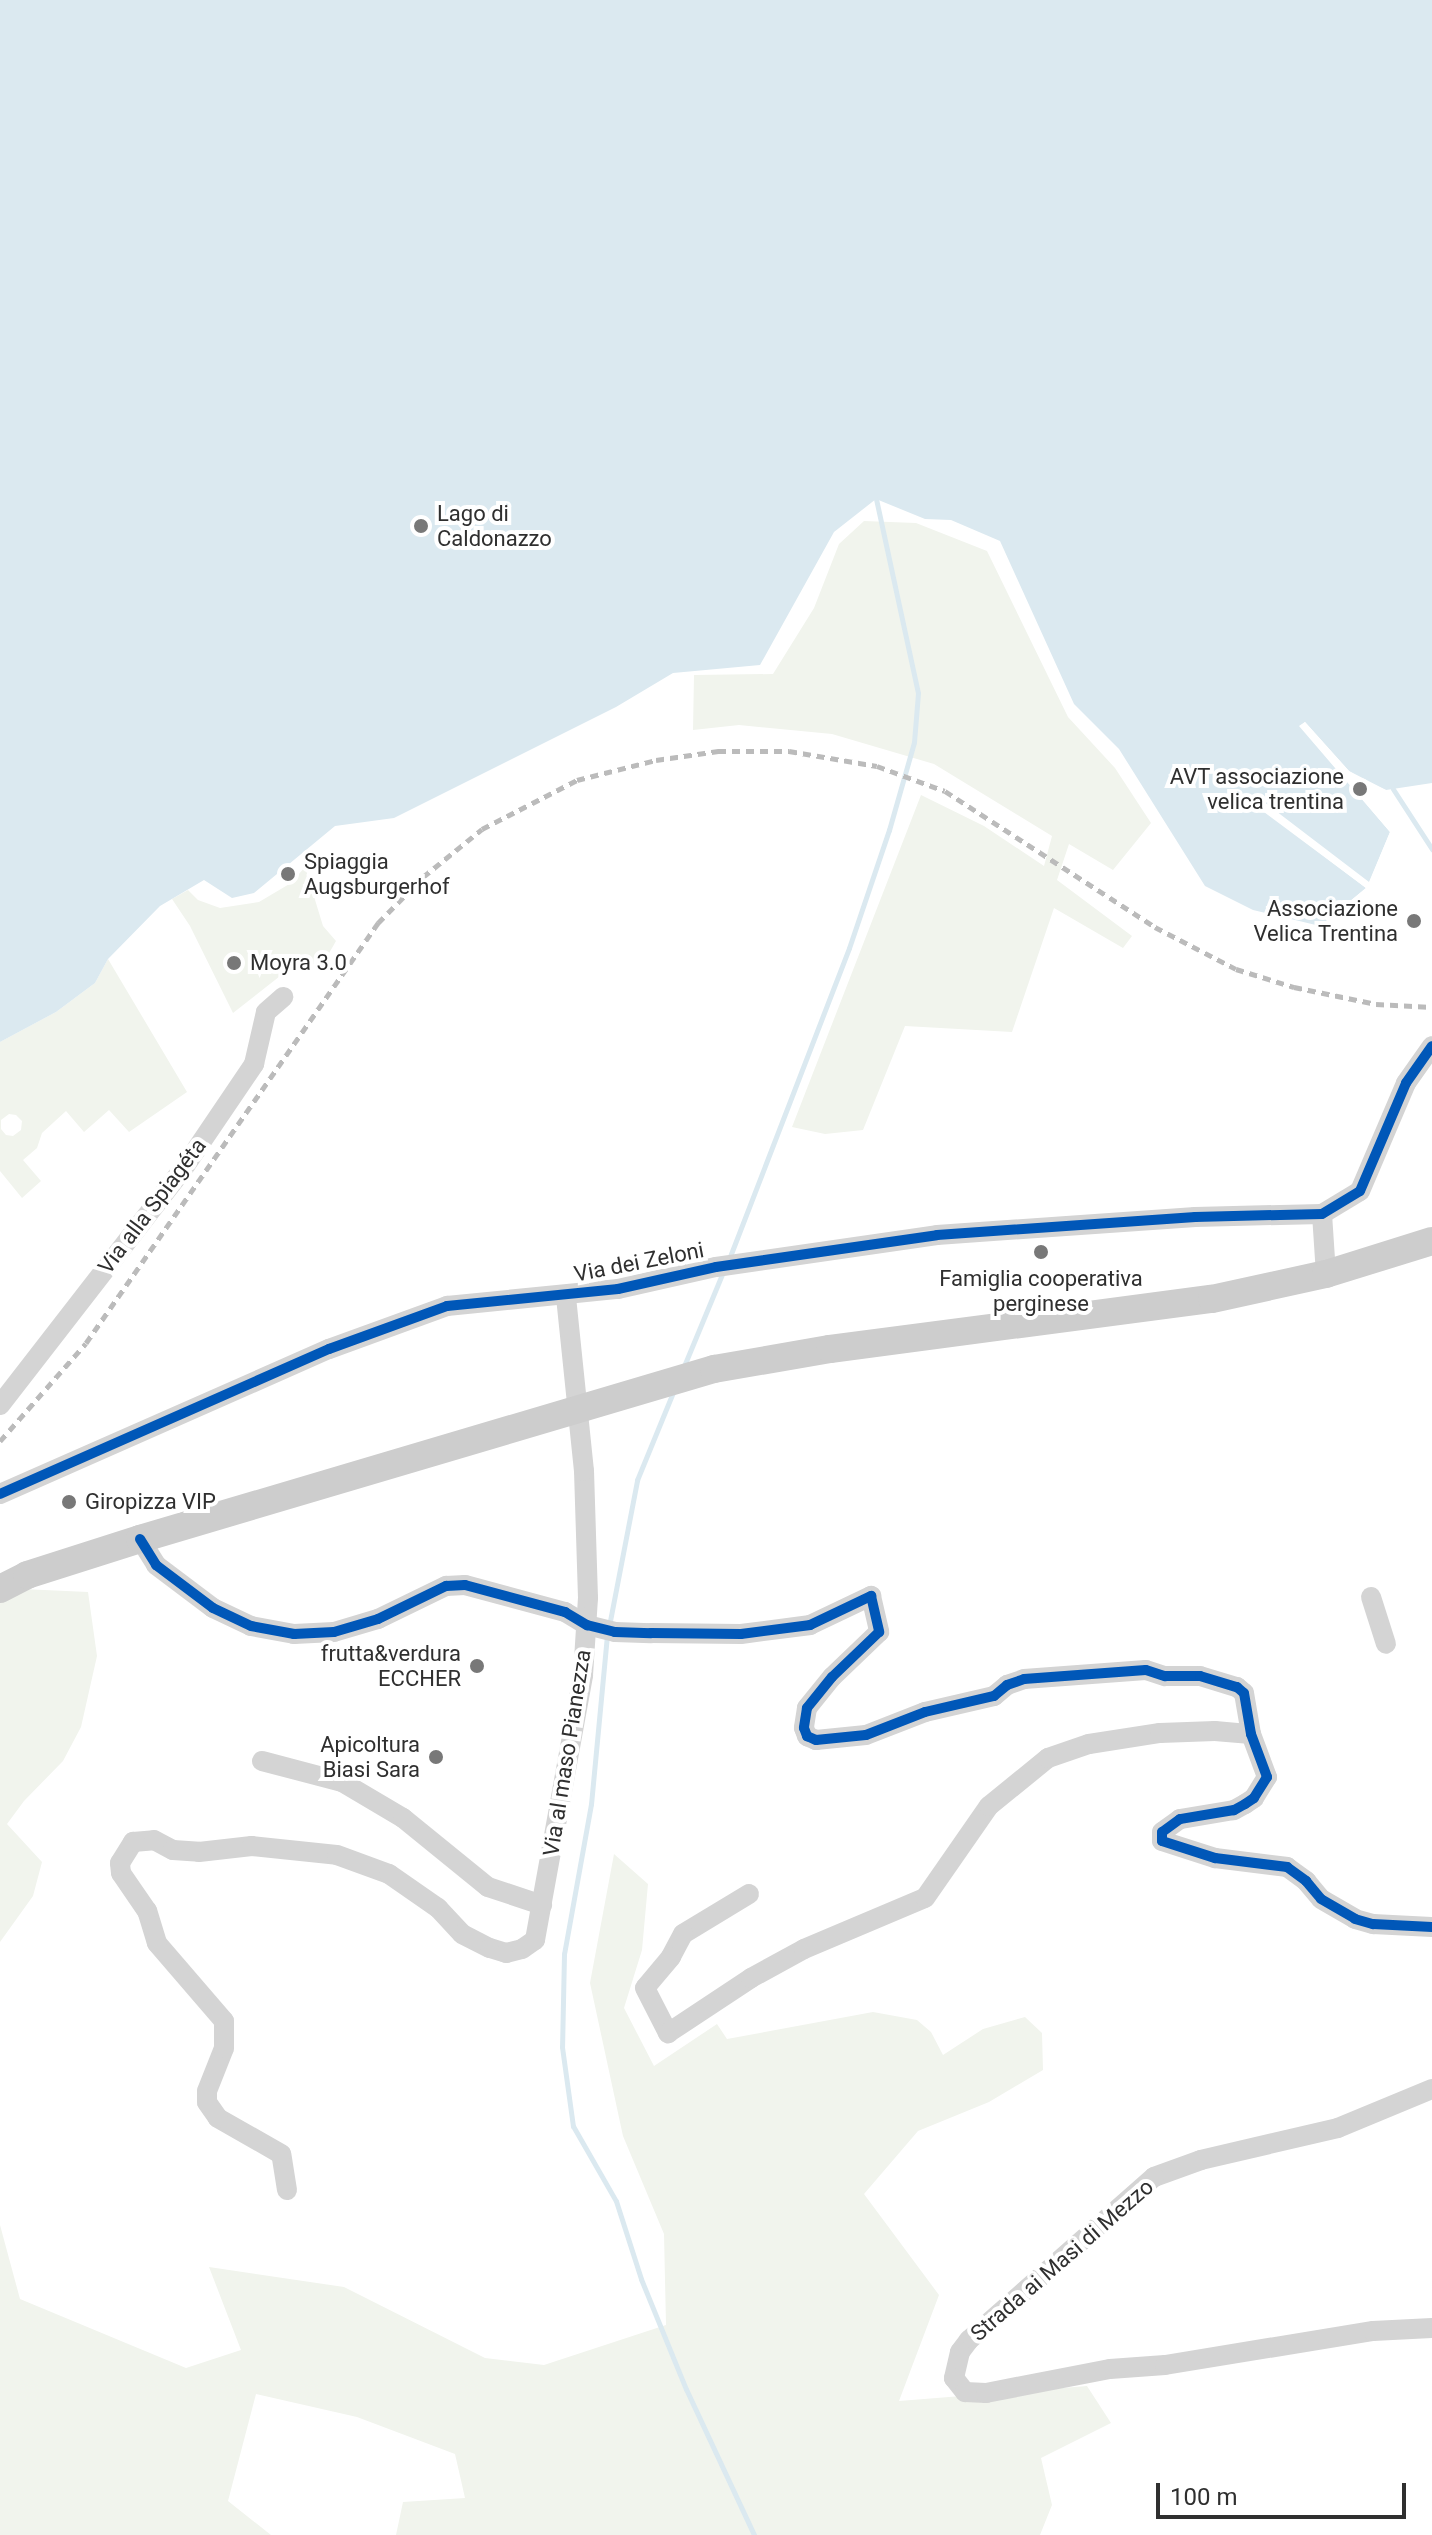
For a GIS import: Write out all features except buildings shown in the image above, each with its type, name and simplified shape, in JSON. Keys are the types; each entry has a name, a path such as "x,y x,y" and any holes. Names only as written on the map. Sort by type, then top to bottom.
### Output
{"main road":[{"path":"0,1589 27,1575 140,1539 714,1369 830,1349 1212,1299 1326,1274 1432,1241"}],"street":[{"name":"Via alla Spiagéta","path":"0,1405 183,1169 254,1064 266,1012 283,997"},
{"path":"1326,1274 1322,1214 1360,1191 1406,1083 1432,1046"},
{"name":"Via dei Zeloni","path":"0,1494 329,1349 447,1306 618,1289 716,1267 937,1235 1195,1217 1322,1214"},
{"name":"Via dei Zeloni","path":"566,1296 575,1409"},
{"name":"Via al maso Pianezza","path":"287,2190 281,2154 218,2118 207,2102 207,2091 224,2048 224,2021 157,1943 147,1911 121,1873 123,1853 133,1842 154,1840 173,1850 199,1852 252,1846 337,1855 389,1874 438,1908 462,1934 506,1953 522,1949 535,1940 583,1675 599,1628 575,1409"},
{"path":"140,1539 156,1565 194,1595 232,1618 294,1634 334,1632 378,1619 427,1592 465,1585 565,1612 599,1628 741,1634 810,1625 871,1596 879,1632 824,1685 807,1708 804,1728 807,1736 816,1740 866,1735 925,1712 994,1696 1007,1685 1024,1679 1146,1670 1165,1676 1200,1676 1237,1687 1247,1701 1251,1734 1267,1777 1254,1798 1234,1810 1180,1819 1162,1832 1162,1841 1215,1858 1287,1867 1329,1905 1355,1919 1373,1924 1432,1927"},
{"path":"1371,1597 1386,1644"},
{"path":"749,1894 683,1934 671,1957 645,1988 668,2033 751,1978 804,1949 925,1898 989,1806 1048,1758 1089,1744 1147,1735 1215,1731 1251,1734"},
{"path":"262,1761 342,1782 369,1802 403,1818 488,1887 542,1905"},
{"name":"Strada ai Masi di Mezzo","path":"1432,2089 1338,2128 1201,2160 1154,2177 969,2340 960,2352 954,2378 965,2392 986,2393 1110,2369 1165,2365 1373,2331 1432,2328"}],"shaded area":[{"name":"Lago di Caldonazzo","path":"0,0 1432,0 1432,783 1386,790 1363,780 1349,771 1305,722 1300,726 1390,832 1369,883 1264,803 1260,809 1366,888 1320,926 1253,910 1205,886 1119,749 1074,704 1000,541 951,520 925,519 876,499 834,532 760,665 673,673 616,707 394,818 335,826 254,893 232,898 204,880 160,906 108,959 95,983 56,1012 0,1042"},
{"path":"864,521 916,523 987,551 1068,717 1115,768 1151,823 1113,870 1069,844 1057,880 1132,936 1123,948 1054,908 1012,1032 905,1026 863,1130 825,1134 792,1127 921,795 984,826 1044,866 1052,836 934,764 832,734 739,725 693,730 694,675 773,674 814,608 839,544"},
{"path":"305,867 323,926 336,941 324,962 289,969 233,1013 190,926 172,899 188,890 198,900 220,908 259,902 291,883"},
{"path":"108,959 187,1092 129,1132 109,1110 84,1132 66,1111 42,1133 37,1148 23,1160 41,1181 22,1198 0,1171 0,1042 56,1012 95,983","holes":["9,1114 16,1115 22,1121 21,1130 13,1136 6,1135 1,1129 1,1120"]},
{"path":"22,1589 88,1592 97,1656 81,1727 63,1761 24,1801 7,1824 42,1862 33,1896 0,1942 0,1602"},
{"path":"614,1854 648,1884 642,1950 624,2008 654,2066 717,2024 727,2039 873,2012 917,2020 931,2032 943,2055 983,2029 1025,2017 1042,2033 1043,2070 989,2102 918,2131 864,2194 939,2295 899,2401 1087,2386 1111,2423 1041,2458 1052,2505 1040,2535 396,2535 403,2502 465,2498 455,2454 357,2417 256,2394 228,2501 271,2535 0,2535 0,2225 20,2299 186,2368 241,2350 209,2267 344,2287 485,2358 544,2365 666,2325 664,2234 623,2136 590,1983"}],"pier":[{"path":"1305,722 1349,771 1386,790 1388,794 1351,777 1350,782 1379,810 1394,831 1370,890 1322,929 1320,926 1366,888 1260,808 1264,802 1369,882 1390,832 1299,726"}],"waterway":[{"path":"729,1259 849,948 889,830 914,742 918,693 876,499"},
{"path":"1393,789 1432,849"},
{"path":"684,1366 723,1272"},
{"path":"609,1626 637,1480 674,1390"},
{"path":"607,1635 591,1804 564,1954 562,2047 573,2126 616,2201 641,2279 686,2389 754,2535"}],"railway":[{"path":"0,1441 86,1343 378,923 423,877 482,829 577,780 656,760 718,751 789,751 877,766 945,791 1155,927 1236,969 1294,987 1376,1004 1432,1007"}],"cycle path":[{"path":"0,1494 329,1349 447,1306 618,1289 716,1267 937,1235 1195,1217 1322,1214 1360,1191 1406,1083 1432,1046"},
{"path":"140,1539 156,1565 213,1608 251,1626 294,1634 334,1632 378,1619 446,1586 465,1585 565,1612 587,1625 615,1632 651,1633 741,1634 810,1625 871,1596 879,1632 832,1677 807,1708 804,1728 807,1736 816,1740 866,1735 925,1712 994,1696 1007,1685 1024,1679 1146,1670 1165,1676 1200,1676 1237,1687 1244,1693 1251,1734 1267,1777 1254,1798 1245,1804 1234,1810 1180,1819 1162,1832 1162,1841 1215,1858 1287,1867 1306,1881 1321,1899 1355,1919 1373,1924 1432,1927"}],"place":[{"name":"Lago di Caldonazzo","path":"421,526"},
{"name":"AVT associazione velica trentina","path":"1360,789"},
{"name":"Spiaggia Augsburgerhof","path":"288,874"},
{"name":"Associazione Velica Trentina","path":"1414,921"},
{"name":"Moyra 3.0","path":"234,963"},
{"name":"Famiglia cooperativa perginese","path":"1041,1252"},
{"name":"Giropizza VIP","path":"69,1502"},
{"name":"frutta&verdura ECCHER","path":"477,1666"},
{"name":"Apicoltura Biasi Sara","path":"436,1757"}]}
